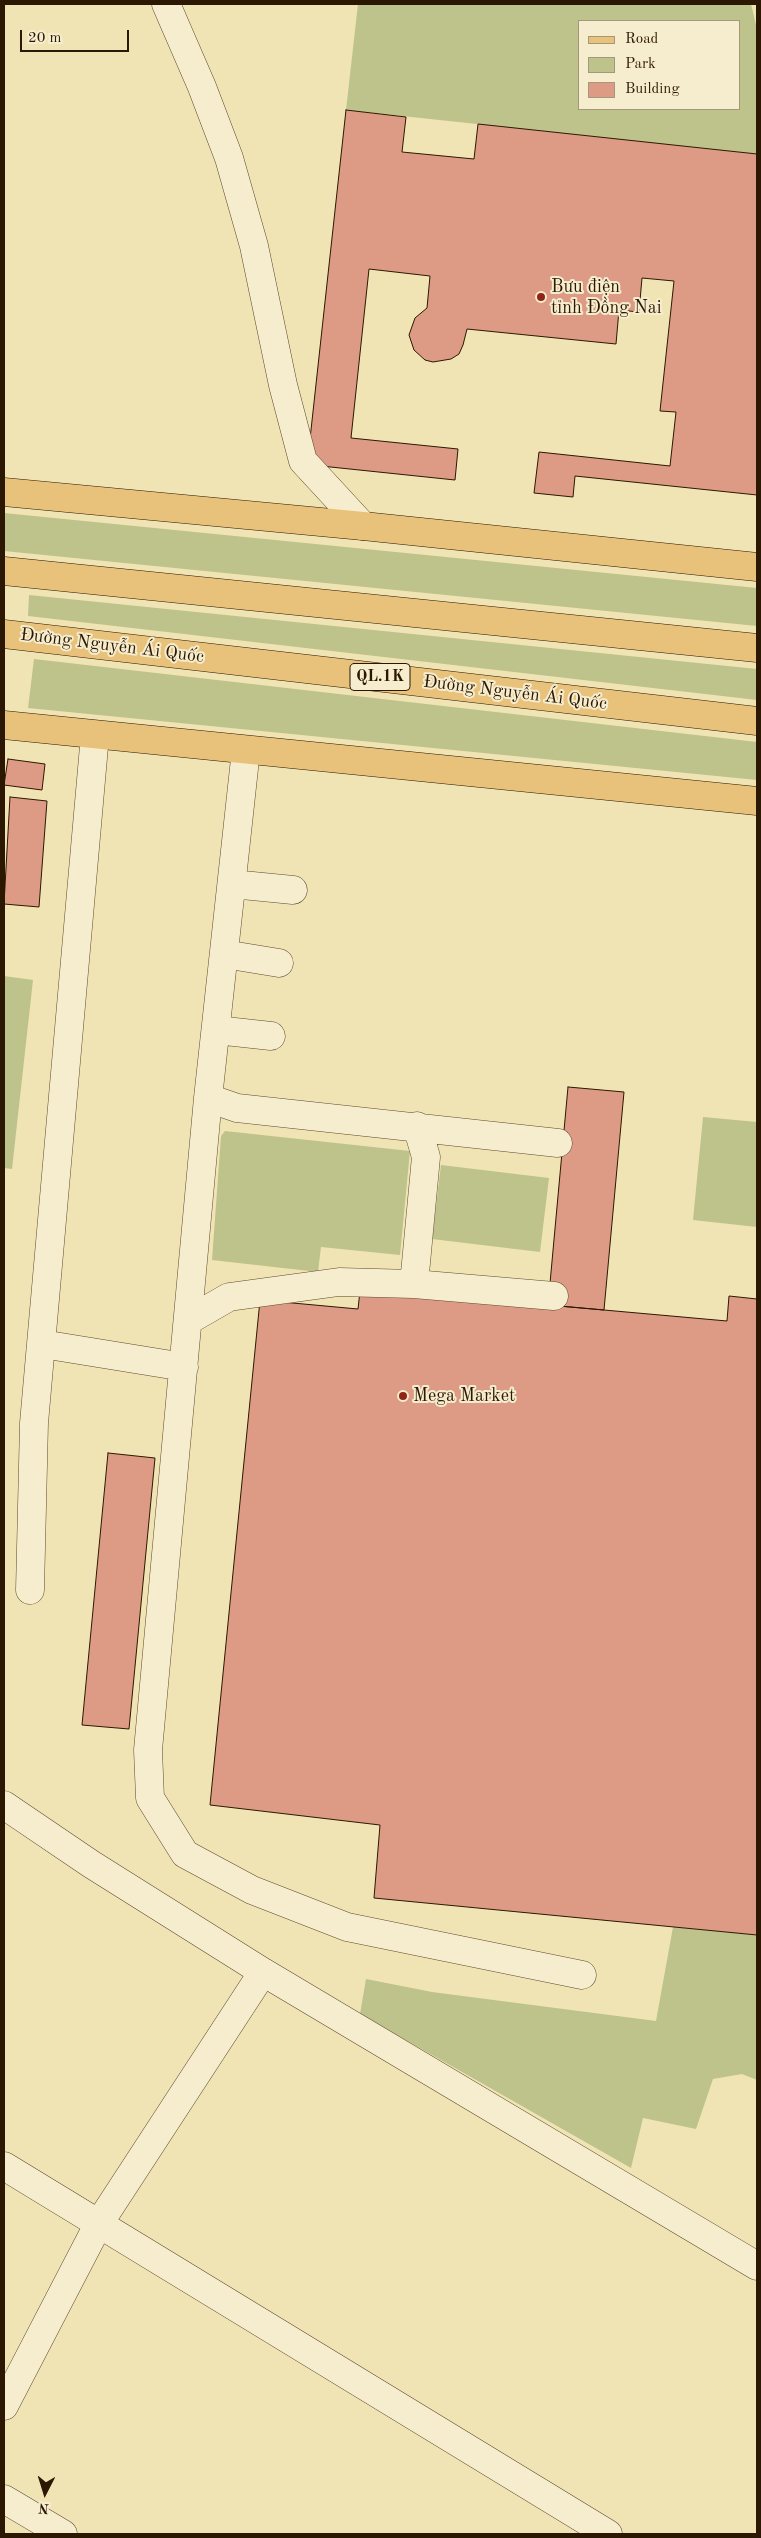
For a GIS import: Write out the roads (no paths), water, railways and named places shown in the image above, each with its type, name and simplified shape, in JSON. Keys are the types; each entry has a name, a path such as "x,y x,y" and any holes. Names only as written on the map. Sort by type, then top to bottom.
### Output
{"main road":[{"path":"4,492 363,526 757,567"},
{"path":"4,572 757,648"},
{"name":"Đường Nguyễn Ái Quốc","path":"4,634 757,721"},
{"path":"4,725 757,801"}],"street":[{"path":"166,4 202,87 229,158 254,246 283,385 303,461 363,526"},
{"path":"30,1590 34,1423 96,735"},
{"path":"246,750 208,1098 148,1750 150,1798 185,1854 252,1890 347,1927 582,1974"},
{"path":"232,884 293,890"},
{"path":"224,954 279,963"},
{"path":"216,1030 271,1036"},
{"path":"208,1098 237,1108 417,1126 558,1143"},
{"path":"414,1284 426,1157 417,1126"},
{"path":"189,1320 229,1297 339,1282 414,1284 554,1296"},
{"path":"42,1344 184,1367"},
{"path":"4,1805 90,1864 263,1972 757,2266"},
{"path":"4,2406 98,2225 263,1972"},
{"path":"4,2166 608,2534"},
{"path":"4,2499 63,2534"}],"place":[{"name":"Bưu điện tỉnh Đồng Nai","path":"541,297"},
{"name":"Mega Market","path":"403,1396"}]}
